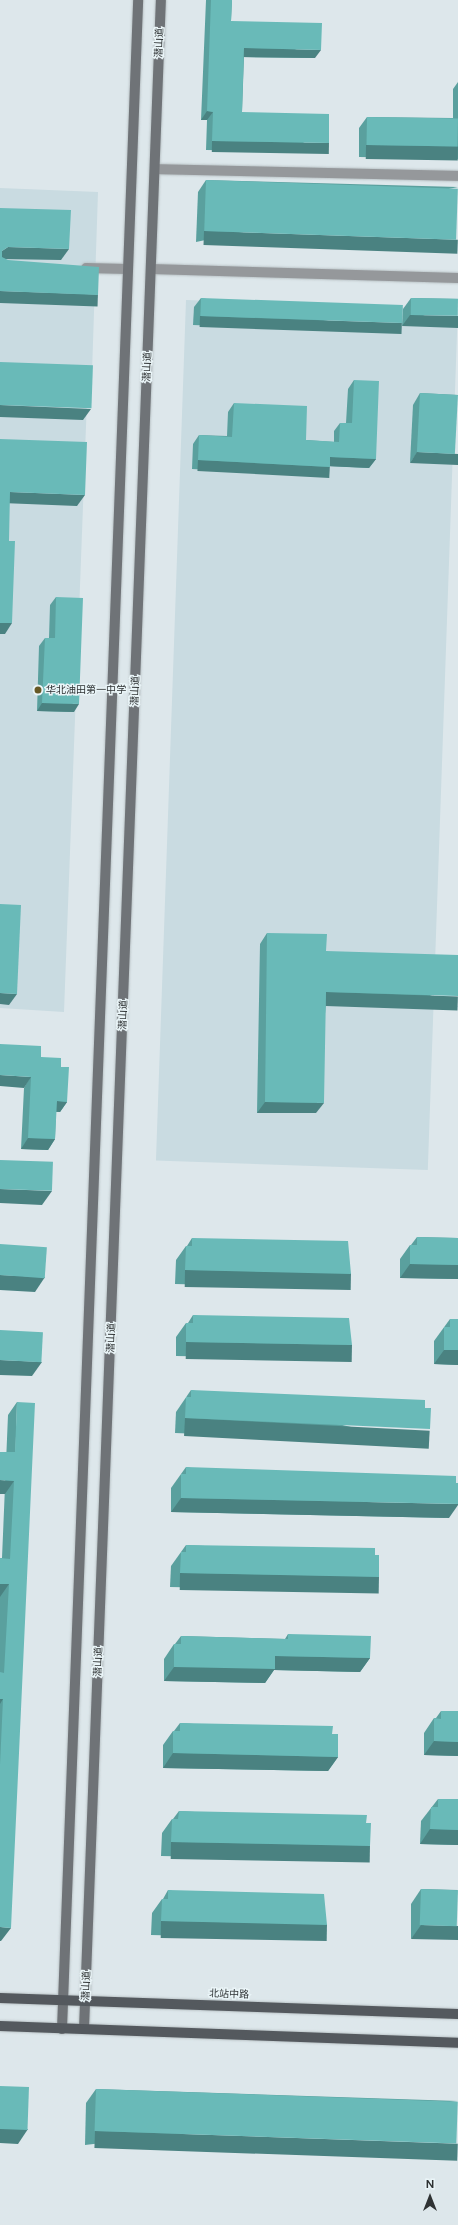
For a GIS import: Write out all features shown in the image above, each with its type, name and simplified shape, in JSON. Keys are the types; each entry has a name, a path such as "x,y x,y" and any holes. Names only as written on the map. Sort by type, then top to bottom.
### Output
{"main road":[{"path":"62,2028 138,0"},
{"name":"潜山道","path":"84,2029 161,0"},
{"name":"北站中路","path":"0,1998 458,2014"},
{"path":"0,2026 458,2043"}],"street":[{"path":"155,169 458,176"},
{"path":"76,268 128,270"},
{"path":"151,270 458,278"}],"shaded area":[{"name":"华北油田第一中学","path":"0,188 98,192 92,373 88,373 64,1012 0,1008"},
{"path":"186,300 458,309 428,1170 156,1160"}],"building":[{"path":"211,0 232,0 231,21 322,23 321,50 244,48 242,112 329,114 329,143 212,141 213,112 207,111"},
{"path":"367,117 458,119 457,147 367,145"},
{"path":"206,180 458,189 456,240 204,231"},
{"path":"0,208 71,210 69,249 8,247 2,251 2,257 8,260 99,267 98,295 0,291"},
{"path":"201,298 403,305 402,323 200,316"},
{"path":"411,298 458,299 458,316 411,315"},
{"path":"0,362 93,365 91,408 0,405"},
{"path":"354,380 379,381 376,459 330,457 330,467 198,460 199,435 232,437 234,403 307,406 306,440 339,442 340,423 352,423"},
{"path":"420,393 458,395 455,454 417,452"},
{"path":"0,439 87,442 85,495 10,492 9,541 15,541 12,623 0,623"},
{"path":"56,597 83,598 79,704 42,703 45,638 55,638"},
{"path":"0,904 21,905 17,994 0,993"},
{"path":"267,933 327,934 326,951 458,955 458,996 326,992 324,1103 265,1102"},
{"path":"0,1044 41,1046 41,1057 61,1058 61,1067 69,1067 67,1102 57,1101 55,1139 28,1138 31,1077 0,1075"},
{"path":"0,1160 53,1162 52,1191 0,1189"},
{"path":"417,1237 458,1238 458,1265 410,1264 410,1245 417,1245"},
{"path":"192,1238 348,1241 351,1274 185,1270 186,1246 192,1246"},
{"path":"0,1244 47,1247 45,1278 0,1275"},
{"path":"193,1315 349,1318 352,1345 186,1342 186,1323 193,1323"},
{"path":"450,1319 458,1319 458,1350 444,1350 444,1327 450,1327"},
{"path":"0,1330 43,1332 41,1362 0,1360"},
{"path":"191,1390 425,1400 425,1408 431,1408 430,1429 185,1418 186,1397 191,1397"},
{"path":"17,1402 35,1403 11,1928 0,1927 0,1765 3,1699 0,1699 0,1672 4,1673 9,1584 0,1584 0,1558 10,1559 14,1481 0,1480 0,1452 15,1452"},
{"path":"186,1467 456,1476 456,1483 458,1483 458,1504 181,1498 181,1474 186,1474"},
{"path":"186,1545 375,1548 375,1555 379,1555 379,1577 180,1573 181,1552 186,1552"},
{"path":"288,1634 371,1636 370,1658 275,1656 275,1669 174,1667 174,1644 181,1644 181,1636 288,1639"},
{"path":"441,1711 458,1711 458,1742 434,1741 434,1718 441,1719"},
{"path":"180,1723 333,1726 332,1734 338,1734 338,1757 173,1753 173,1731 180,1731"},
{"path":"438,1799 458,1799 458,1830 430,1829 431,1807 438,1807"},
{"path":"179,1811 367,1815 366,1823 371,1823 370,1846 171,1842 172,1819 178,1819"},
{"path":"421,1889 458,1890 457,1926 420,1925"},
{"path":"168,1890 324,1894 327,1925 161,1921 162,1899 168,1899"},
{"path":"0,2086 29,2087 27,2130 0,2129"},
{"path":"96,2089 458,2102 456,2144 95,2131"}],"place":[{"name":"华北油田第一中学","path":"38,690"}]}
